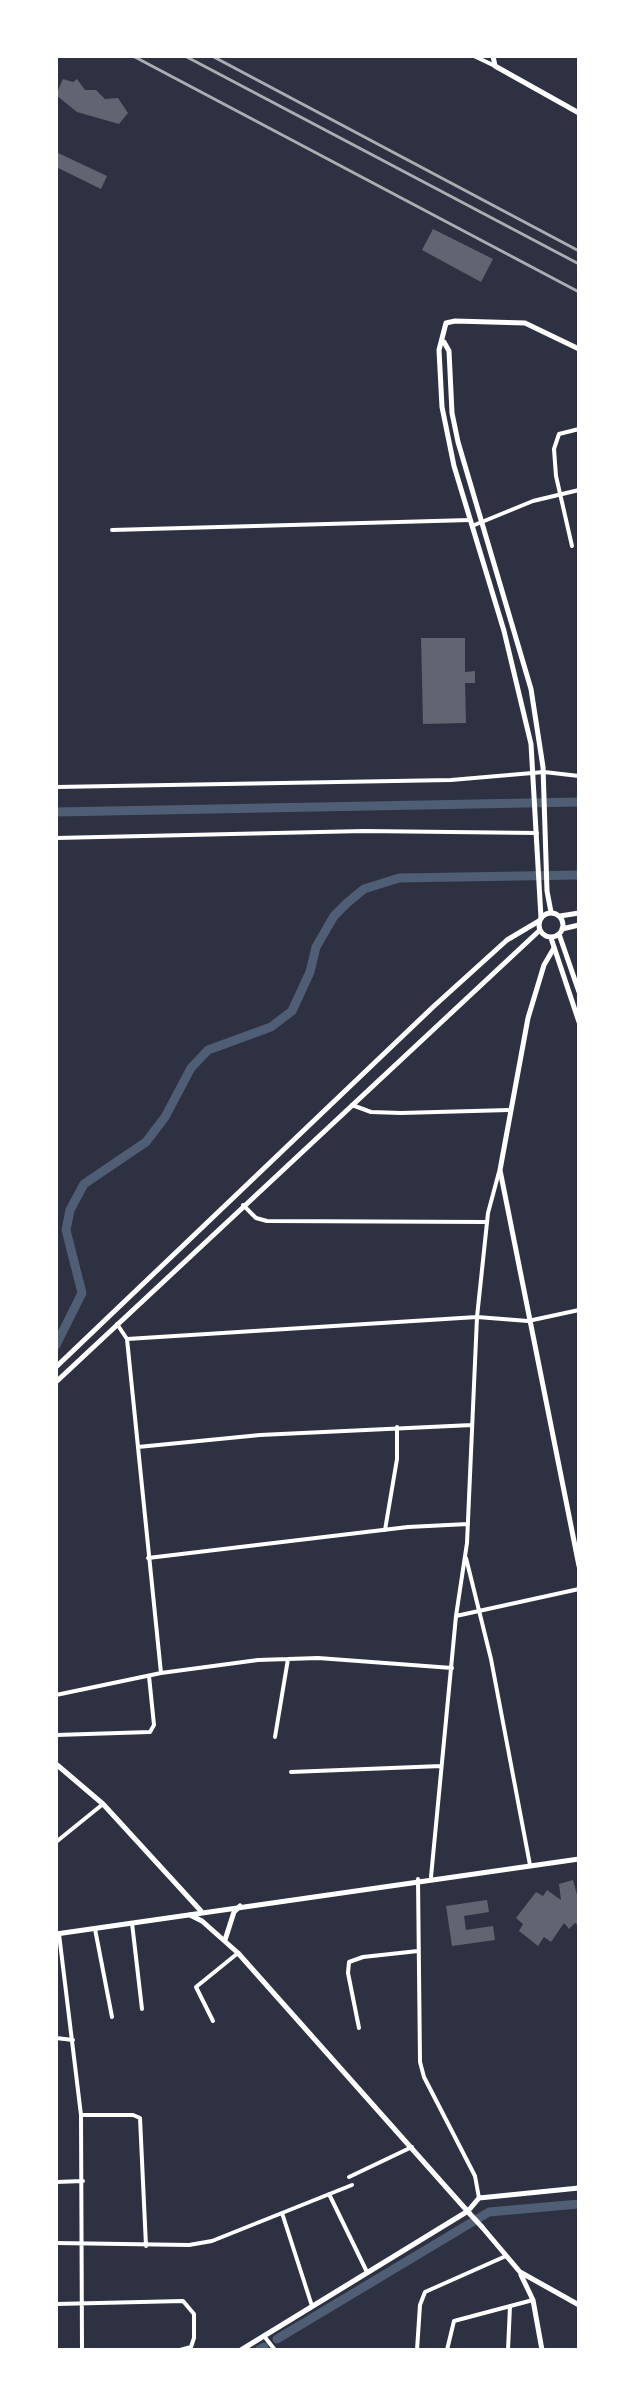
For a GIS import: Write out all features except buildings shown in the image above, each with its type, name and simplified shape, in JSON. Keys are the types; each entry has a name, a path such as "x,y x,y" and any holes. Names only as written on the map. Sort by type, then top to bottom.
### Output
{"street":[{"path":"474,56 579,113"},
{"path":"493,56 495,66"},
{"path":"551,912 547,891 544,775 531,689 458,442 452,413 449,351 444,341 444,326 450,321 525,323 579,349"},
{"path":"56,1382 540,930 531,744 504,631 471,523 442,407 439,350 444,341"},
{"path":"572,546 554,455 557,438 562,431 579,429"},
{"path":"112,530 482,523 579,490"},
{"path":"56,787 579,776"},
{"path":"56,838 378,830 537,833"},
{"path":"56,1367 433,1007 507,940 551,912"},
{"path":"551,912 559,916 579,913"},
{"path":"559,916 579,992"},
{"path":"551,938 579,925"},
{"path":"540,930 551,938 579,1022"},
{"path":"431,1877 456,1616 466,1556 477,1317 487,1222 500,1170 528,1018 544,965 554,948"},
{"path":"352,1105 371,1112 401,1113 509,1110"},
{"path":"500,1170 579,1566"},
{"path":"243,1205 256,1218 267,1221 487,1222"},
{"path":"127,1339 477,1317 528,1321 579,1310"},
{"path":"117,1324 127,1339 161,1673"},
{"path":"138,1447 260,1435 472,1425"},
{"path":"385,1530 397,1459 397,1427"},
{"path":"147,1558 385,1530 468,1524"},
{"path":"466,1556 530,1865"},
{"path":"456,1616 579,1589"},
{"path":"56,1695 161,1673 288,1659 318,1658 452,1668"},
{"path":"275,1737 288,1659"},
{"path":"56,1735 150,1732 154,1725 149,1676"},
{"path":"56,1764 103,1804 201,1911"},
{"path":"291,1772 441,1766"},
{"path":"56,1842 103,1804"},
{"path":"82,2350 81,2115 75,2041 58,1934 431,1877 579,1859"},
{"path":"241,2350 469,2212 479,2198 475,2176 424,2077 420,2062 418,1879"},
{"path":"225,1940 234,1912 241,1906"},
{"path":"185,1913 202,1921 238,1953 520,2272 533,2300 542,2350"},
{"path":"132,1923 142,2009"},
{"path":"95,1929 112,2017"},
{"path":"359,2028 348,1973 349,1962 363,1957 418,1951"},
{"path":"213,2021 196,1987 238,1953"},
{"path":"56,2038 75,2041"},
{"path":"81,2115 133,2115 140,2118 146,2246"},
{"path":"349,2177 412,2147"},
{"path":"56,2182 83,2181"},
{"path":"56,2243 146,2246 212,2241 352,2185"},
{"path":"479,2198 579,2188"},
{"path":"329,2194 367,2272"},
{"path":"282,2213 312,2306"},
{"path":"417,2350 421,2297 425,2292 506,2256"},
{"path":"520,2272 579,2305"},
{"path":"447,2350 454,2321 533,2300"},
{"path":"56,2304 183,2301 194,2314 194,2338 191,2347 180,2350"},
{"path":"508,2350 510,2306"},
{"path":"264,2336 275,2350"}],"waterway":[{"path":"56,812 579,802"},
{"path":"56,1345 82,1293 66,1230 70,1210 84,1184 146,1142 165,1117 191,1068 208,1050 271,1027 292,1011 310,972 316,947 334,916 347,903 364,889 399,878 579,875"},
{"path":"277,2339 489,2212 579,2204"},
{"path":"259,2350 264,2347"}],"railway":[{"path":"133,56 579,292"},
{"path":"185,56 579,264"},
{"path":"212,56 579,251"}]}
